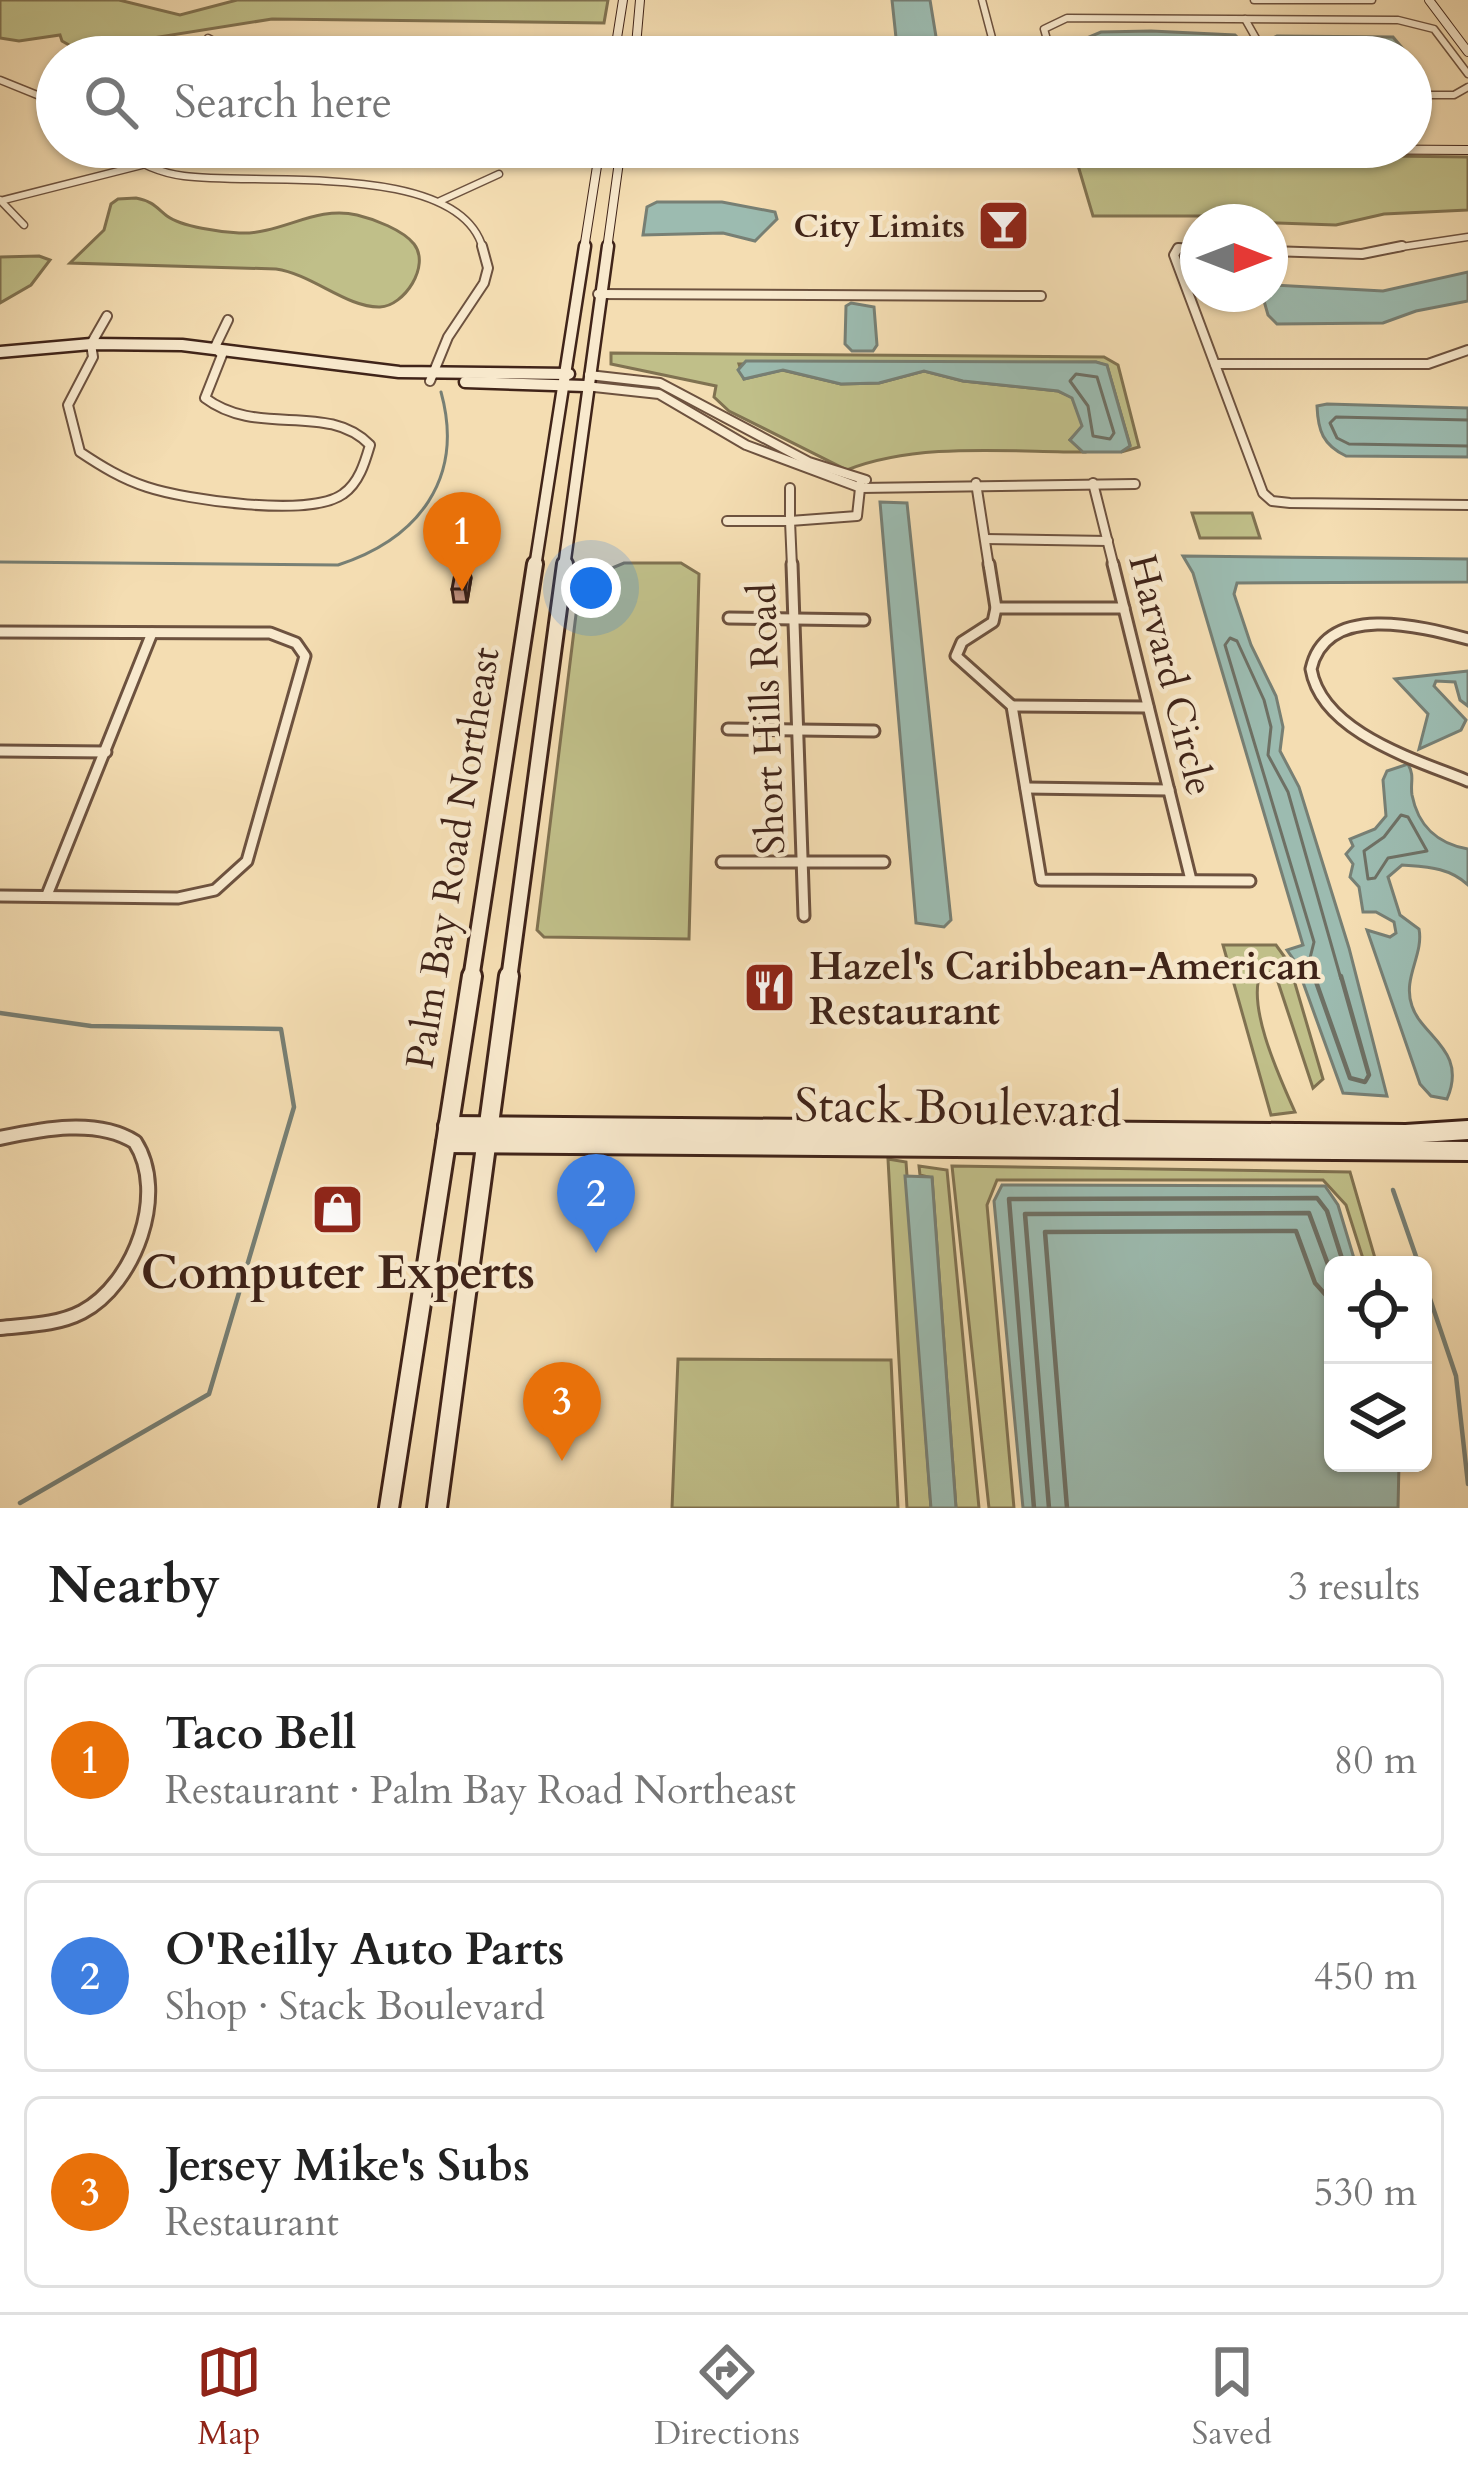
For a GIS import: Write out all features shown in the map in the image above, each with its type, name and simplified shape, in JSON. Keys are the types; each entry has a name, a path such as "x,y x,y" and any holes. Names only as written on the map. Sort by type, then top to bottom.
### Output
{"main road":[{"path":"617,36 623,0"},
{"path":"637,36 640,0"},
{"path":"1429,0 1468,52"},
{"path":"1432,143 1468,146"},
{"path":"1432,146 1468,146"},
{"name":"Palm Bay Road Northeast","path":"389,1508 597,168"},
{"name":"Palm Bay Road Northeast","path":"437,1508 618,168"},
{"path":"579,284 598,294"},
{"path":"0,355 91,348 219,351 431,378 586,380"},
{"path":"540,538 562,559"},
{"path":"535,566 543,566 559,581"},
{"path":"508,742 517,756 535,768"},
{"path":"501,787 517,796 529,812"},
{"name":"Stack Boulevard","path":"447,1134 1406,1134 1468,1130"},
{"name":"Stack Boulevard","path":"486,1134 1468,1151"}],"street":[{"path":"982,0 991,36"},
{"path":"1254,0 1372,0"},
{"path":"1046,36 1044,28 1064,19 1398,20 1434,29 1468,74"},
{"path":"1245,19 1255,36"},
{"path":"0,80 36,95"},
{"path":"1432,95 1454,95 1468,87"},
{"path":"0,201 130,168"},
{"path":"157,168 178,176 340,182 440,201 473,227 486,245 488,274 453,326 431,378"},
{"path":"440,201 500,174"},
{"path":"0,201 24,225"},
{"path":"1288,252 1346,255 1468,237"},
{"path":"598,294 1041,296"},
{"path":"1195,312 1263,493 1272,501 1468,505"},
{"path":"107,316 91,348 93,357 68,405 80,452 100,468 168,496 205,501 304,503 339,497 357,480 366,460 370,445 363,433 345,426 250,423 220,415 205,398 228,320"},
{"path":"1215,364 1428,364 1468,350"},
{"path":"586,380 659,394 746,445 861,483 1135,484"},
{"path":"976,482 996,608 993,622 962,642 956,656 962,667 1003,691 1012,706 1042,880 1250,880"},
{"path":"728,521 857,516 861,483"},
{"name":"Harvard Circle","path":"1094,484 1191,880"},
{"name":"Short Hills Road","path":"790,488 804,916"},
{"path":"985,539 1108,542"},
{"path":"996,608 1124,608"},
{"path":"729,618 864,620"},
{"path":"1468,639 1397,624 1332,633 1313,650 1309,674 1326,703 1355,727 1468,781"},
{"path":"0,632 270,633 296,643 305,656 247,861 215,890 178,898 0,896"},
{"path":"47,895 152,633"},
{"path":"1012,706 1148,706"},
{"path":"728,729 874,730"},
{"path":"0,751 106,752"},
{"path":"1026,788 1168,790"},
{"path":"722,862 884,862"},
{"path":"0,1138 35,1130 120,1131 143,1150 152,1178 126,1268 87,1310 40,1324 0,1328"}],"shaded area":[{"path":"0,0 119,0 180,15 237,0 608,0 604,23 272,19 166,36 0,38"},
{"path":"1432,157 1468,157 1468,210 1384,214 1336,225 1288,223 1288,204 1180,204 1180,216 1093,216 1079,168 1432,168"},
{"path":"136,198 182,223 231,232 269,230 327,214 364,217 396,230 414,244 417,273 398,300 380,307 355,302 276,269 70,263 104,230 111,204"},
{"path":"0,257 50,260 31,285 0,303"},
{"path":"611,353 1104,357 1118,365 1139,447 1121,452 1130,445 1107,366 1096,362 739,364 744,379 782,370 841,384 879,383 924,371 963,381 1058,391 1072,397 1083,426 1070,440 1083,452 933,452 847,470 729,411 714,397 716,386 611,364"},
{"path":"1192,513 1252,513 1260,538 1200,538"},
{"path":"624,563 681,563 699,574 689,939 544,937 537,930 582,566 596,565 605,571"},
{"path":"1223,945 1276,945 1289,963 1323,1079 1313,1088 1275,973 1261,972 1258,1003 1267,1042 1295,1112 1271,1115"},
{"path":"888,1159 906,1162 931,1508 907,1508"},
{"path":"919,1166 947,1170 979,1508 956,1508 932,1178 920,1175"},
{"path":"952,1166 1350,1172 1374,1256 1362,1256 1346,1205 1323,1180 997,1180 987,1205 1014,1508 989,1508"},
{"path":"678,1359 891,1360 898,1508 672,1508"}],"water":[{"path":"892,0 930,0 936,36 896,36"},
{"path":"1151,31 1236,36 1091,36"},
{"path":"657,202 722,202 775,212 777,219 755,241 723,233 643,235 647,207"},
{"path":"1468,272 1468,301 1383,323 1277,324 1267,312 1288,312 1288,286 1383,291"},
{"path":"846,306 874,307 877,345 873,351 852,351 845,344"},
{"path":"746,361 1096,362 1107,365 1130,446 1121,452 1083,452 1070,440 1082,426 1072,398 1058,391 963,381 924,371 879,383 841,384 783,370 744,379 738,370"},
{"path":"1317,406 1468,408 1468,457 1346,456 1327,442 1321,430"},
{"path":"880,502 907,503 951,920 944,927 916,923"},
{"path":"1183,556 1468,559 1468,582 1237,583 1234,594 1251,645 1276,696 1283,727 1280,751 1299,787 1349,948 1387,1096 1343,1093 1296,963 1287,950 1303,945 1193,573"},
{"path":"1468,671 1468,706 1460,700 1455,682 1436,681 1434,686 1466,720 1461,730 1419,749 1428,714 1395,679"},
{"path":"1408,764 1412,795 1424,824 1447,843 1468,849 1468,885 1445,871 1420,866 1402,865 1388,877 1400,915 1419,929 1410,996 1417,1017 1448,1056 1452,1082 1447,1099 1431,1096 1420,1084 1367,930 1390,937 1396,933 1394,922 1376,912 1363,912 1359,887 1350,877 1353,864 1346,854 1353,846 1350,839 1375,829 1386,816 1383,780 1387,771"},
{"path":"905,1176 932,1177 956,1508 931,1508"},
{"path":"1002,1185 1325,1186 1338,1205 1353,1256 1324,1256 1324,1472 1399,1472 1398,1508 1023,1508 994,1201"}],"building":[{"path":"469,566 465,589 452,589 456,568"}],"waterway":[{"path":"0,562 338,565 391,539 428,501 446,452 441,392"},
{"path":"0,1013 91,1026 281,1029 294,1107 209,1394 20,1503"},
{"path":"1393,1190 1416,1256"},
{"path":"1432,1305 1456,1376 1468,1484"}],"place":[{"name":"City Limits","path":"1004,226"},
{"name":"Taco Bell","path":"462,591"},
{"name":"Hazel's Caribbean-American Restaurant","path":"770,988"},
{"name":"Computer Experts","path":"338,1209"},
{"name":"O'Reilly Auto Parts","path":"596,1253"},
{"name":"Jersey Mike's Subs","path":"562,1461"}]}
